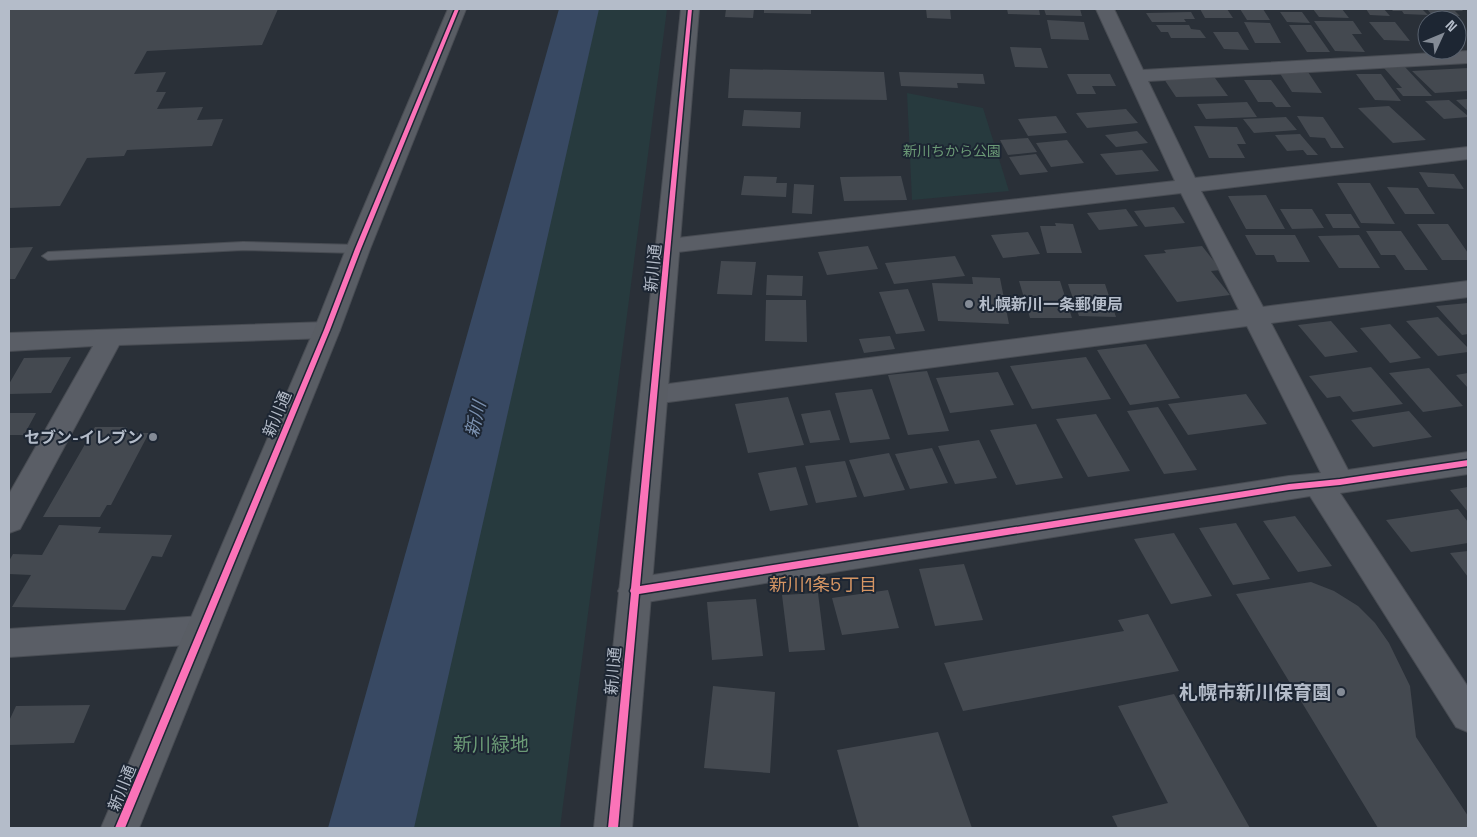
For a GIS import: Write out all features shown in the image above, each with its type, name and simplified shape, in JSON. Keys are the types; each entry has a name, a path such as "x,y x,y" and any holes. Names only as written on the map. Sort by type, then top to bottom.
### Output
{"street":[{"name":"新川通","path":"120,828 327,330 358,249 457,9"},
{"name":"新川通","path":"613,828 690,9"},
{"path":"1105,9 1188,186 1256,316 1329,483 1463,698"},
{"path":"1137,76 1468,57"},
{"path":"669,246 1468,153"},
{"path":"653,395 1468,289"},
{"path":"9,342 111,336 327,330"},
{"path":"9,521 21,476 111,336"},
{"path":"634,591 1468,463"},
{"path":"9,643 202,630"}],"lane":[{"path":"48,256 244,246 358,249"}],"green space":[{"name":"新川緑地","path":"585,9 667,9 560,828 391,828 493,389"},
{"name":"新川ちから公園","path":"907,93 983,108 1009,191 912,200"}],"building":[{"path":"9,9 278,9 262,45 147,51 134,74 166,72 156,92 166,92 157,109 203,107 197,120 223,119 212,146 127,150 124,156 87,158 60,206 9,208"},
{"path":"726,9 754,9 753,18 725,17"},
{"path":"764,9 811,9 811,14 764,13"},
{"path":"926,9 950,9 951,19 927,18"},
{"path":"1007,9 1039,9 1040,15 1008,14"},
{"path":"1044,9 1080,9 1082,16 1046,15"},
{"path":"1200,9 1227,9 1233,18 1205,18"},
{"path":"1240,9 1263,9 1270,20 1247,20"},
{"path":"1313,9 1342,9 1349,18 1319,17"},
{"path":"1366,9 1384,9 1390,16 1370,15"},
{"path":"1391,9 1423,10 1417,10 1417,15 1393,11"},
{"path":"1427,9 1462,10 1428,10"},
{"path":"1191,12 1195,19 1184,19 1186,22 1152,22 1146,13"},
{"path":"1280,12 1302,12 1310,23 1287,22"},
{"path":"1047,20 1084,22 1089,40 1051,39"},
{"path":"1314,21 1353,21 1362,34 1352,34 1365,52 1335,51"},
{"path":"1244,22 1270,23 1281,43 1255,43"},
{"path":"1369,22 1395,22 1410,41 1384,40"},
{"path":"1156,25 1189,25 1191,29 1200,30 1206,38 1171,38 1168,32 1161,32"},
{"path":"1289,25 1311,25 1330,52 1307,52"},
{"path":"1213,32 1238,32 1249,50 1224,49"},
{"path":"1010,47 1041,48 1048,68 1015,67"},
{"path":"1383,67 1405,67 1432,96 1403,96 1396,88 1402,88"},
{"path":"1468,68 1468,91 1435,93 1412,71"},
{"path":"730,69 884,72 887,100 728,98"},
{"path":"899,72 983,74 985,84 957,83 958,88 901,86"},
{"path":"1279,72 1308,72 1322,93 1292,92"},
{"path":"1067,74 1110,74 1116,86 1092,86 1096,94 1077,94"},
{"path":"1356,74 1381,74 1401,101 1375,100"},
{"path":"1215,78 1228,96 1176,97 1164,79"},
{"path":"1244,80 1271,80 1291,107 1276,107 1272,102 1258,102"},
{"path":"1468,99 1468,111 1456,100"},
{"path":"1449,100 1468,117 1444,119 1425,101"},
{"path":"1247,102 1257,117 1206,119 1197,104"},
{"path":"1389,106 1426,140 1393,143 1358,108"},
{"path":"1126,109 1138,123 1087,128 1076,113"},
{"path":"744,110 801,112 800,128 742,126"},
{"path":"1056,116 1067,133 1028,136 1018,119"},
{"path":"1297,116 1323,117 1344,148 1331,148 1325,138 1310,137"},
{"path":"1286,117 1297,130 1254,133 1243,119"},
{"path":"1194,126 1237,127 1246,144 1237,144 1245,158 1209,158"},
{"path":"1137,131 1148,143 1116,147 1105,135"},
{"path":"1300,134 1318,155 1307,155 1303,150 1287,151 1275,135"},
{"path":"1028,138 1037,152 1008,155 1000,140"},
{"path":"1067,140 1084,163 1051,167 1036,143"},
{"path":"1142,150 1159,171 1116,175 1100,154"},
{"path":"1036,154 1048,172 1020,175 1009,157"},
{"path":"1419,172 1454,174 1464,189 1428,187"},
{"path":"744,176 777,177 776,183 787,183 786,197 741,195"},
{"path":"901,176 907,200 844,201 840,177"},
{"path":"1337,183 1370,183 1395,224 1361,223"},
{"path":"794,184 814,185 812,214 792,213"},
{"path":"1387,187 1418,188 1435,214 1405,214"},
{"path":"1266,195 1285,229 1246,229 1228,196"},
{"path":"1174,207 1185,223 1145,227 1134,211"},
{"path":"1126,209 1138,226 1099,230 1087,213"},
{"path":"1280,209 1312,209 1324,228 1292,229"},
{"path":"1325,214 1351,214 1360,228 1333,228"},
{"path":"1055,223 1073,224 1082,253 1047,253 1040,226 1056,226"},
{"path":"1417,224 1448,224 1468,253 1468,260 1442,260"},
{"path":"1366,231 1401,231 1428,270 1405,270 1395,255 1381,255"},
{"path":"1028,232 1040,254 1003,258 991,235"},
{"path":"1245,235 1295,235 1310,262 1277,262 1274,255 1256,255"},
{"path":"1359,235 1380,268 1339,268 1318,236"},
{"path":"868,246 878,269 827,275 818,252"},
{"path":"1202,246 1221,270 1211,271 1230,295 1177,302 1144,255 1166,253 1164,250"},
{"path":"33,247 15,279 9,279 9,248"},
{"path":"955,256 965,276 894,284 885,263"},
{"path":"721,261 756,262 752,295 717,294"},
{"path":"767,275 803,276 802,296 766,295"},
{"path":"972,277 1000,278 1009,324 938,321 932,283 973,284"},
{"path":"1019,281 1060,281 1072,318 1030,318"},
{"path":"1068,284 1105,284 1116,317 1079,316"},
{"path":"908,289 925,331 896,334 879,292"},
{"path":"766,300 806,300 807,342 765,341"},
{"path":"1468,303 1468,334 1462,335 1436,306"},
{"path":"1438,317 1468,348 1468,352 1438,356 1406,321"},
{"path":"1331,321 1358,352 1325,357 1298,325"},
{"path":"1390,324 1421,358 1390,363 1360,328"},
{"path":"890,336 895,349 864,353 859,339"},
{"path":"1146,344 1180,398 1130,405 1097,350"},
{"path":"71,357 51,393 9,394 9,384 24,358"},
{"path":"1086,357 1111,399 1032,409 1010,366"},
{"path":"1371,367 1403,404 1353,412 1340,396 1327,398 1309,376"},
{"path":"1429,368 1463,406 1423,412 1389,373"},
{"path":"927,371 949,431 908,435 888,375"},
{"path":"998,372 1014,405 950,413 936,378"},
{"path":"1468,373 1468,388 1456,375"},
{"path":"872,389 890,439 850,443 835,393"},
{"path":"1246,394 1267,424 1188,435 1168,404"},
{"path":"788,397 804,445 748,453 735,404"},
{"path":"1158,407 1197,470 1164,474 1127,411"},
{"path":"830,410 840,440 810,443 801,414"},
{"path":"1409,411 1432,437 1373,447 1351,420"},
{"path":"9,413 36,413 24,435 9,435"},
{"path":"1096,414 1130,471 1088,477 1056,419"},
{"path":"1036,424 1063,478 1016,485 990,430"},
{"path":"95,427 127,427 123,433 149,433 111,505 107,505 100,517 43,517"},
{"path":"979,440 997,478 955,484 938,446"},
{"path":"932,448 948,483 910,489 895,454"},
{"path":"889,453 905,490 864,497 849,460"},
{"path":"845,461 857,497 816,503 805,466"},
{"path":"796,467 808,505 770,511 758,473"},
{"path":"1468,487 1468,512 1450,490"},
{"path":"1458,509 1468,522 1468,543 1411,552 1386,520"},
{"path":"1295,516 1332,566 1298,572 1263,521"},
{"path":"1236,523 1270,579 1233,585 1199,528"},
{"path":"59,525 101,527 98,533 172,535 162,557 152,556 125,610 12,607 31,575 9,574 9,561 13,554 42,555"},
{"path":"1174,533 1212,596 1171,604 1134,539"},
{"path":"1468,551 1468,577 1450,553"},
{"path":"964,564 983,620 935,626 919,569"},
{"path":"1311,582 1334,591 1358,606 1375,623 1389,643 1410,686 1416,737 1468,816 1468,827 1378,828 1236,594"},
{"path":"888,590 899,628 842,635 832,598"},
{"path":"818,593 825,650 789,652 782,595"},
{"path":"756,599 763,656 712,660 707,602"},
{"path":"1148,614 1179,671 963,711 944,663 1124,631 1118,620"},
{"path":"713,686 775,692 770,773 704,768"},
{"path":"1174,694 1250,828 1118,828 1112,816 1168,803 1118,706"},
{"path":"90,705 74,743 9,745 9,721 16,706"},
{"path":"938,732 972,828 859,828 837,750"}],"waterway":[{"name":"新川","path":"371,828 579,9"}],"cycle path":[{"path":"120,828 327,330 358,249 457,9"},
{"path":"613,828 690,9"},
{"path":"634,591 1289,487 1340,482 1468,463"}],"place":[{"name":"札幌新川一条郵便局","path":"969,304"},
{"name":"セブン-イレブン","path":"153,437"},
{"name":"札幌市新川保育園","path":"1341,692"}],"district":[{"name":"新川1条5丁目","path":"823,584"}]}
